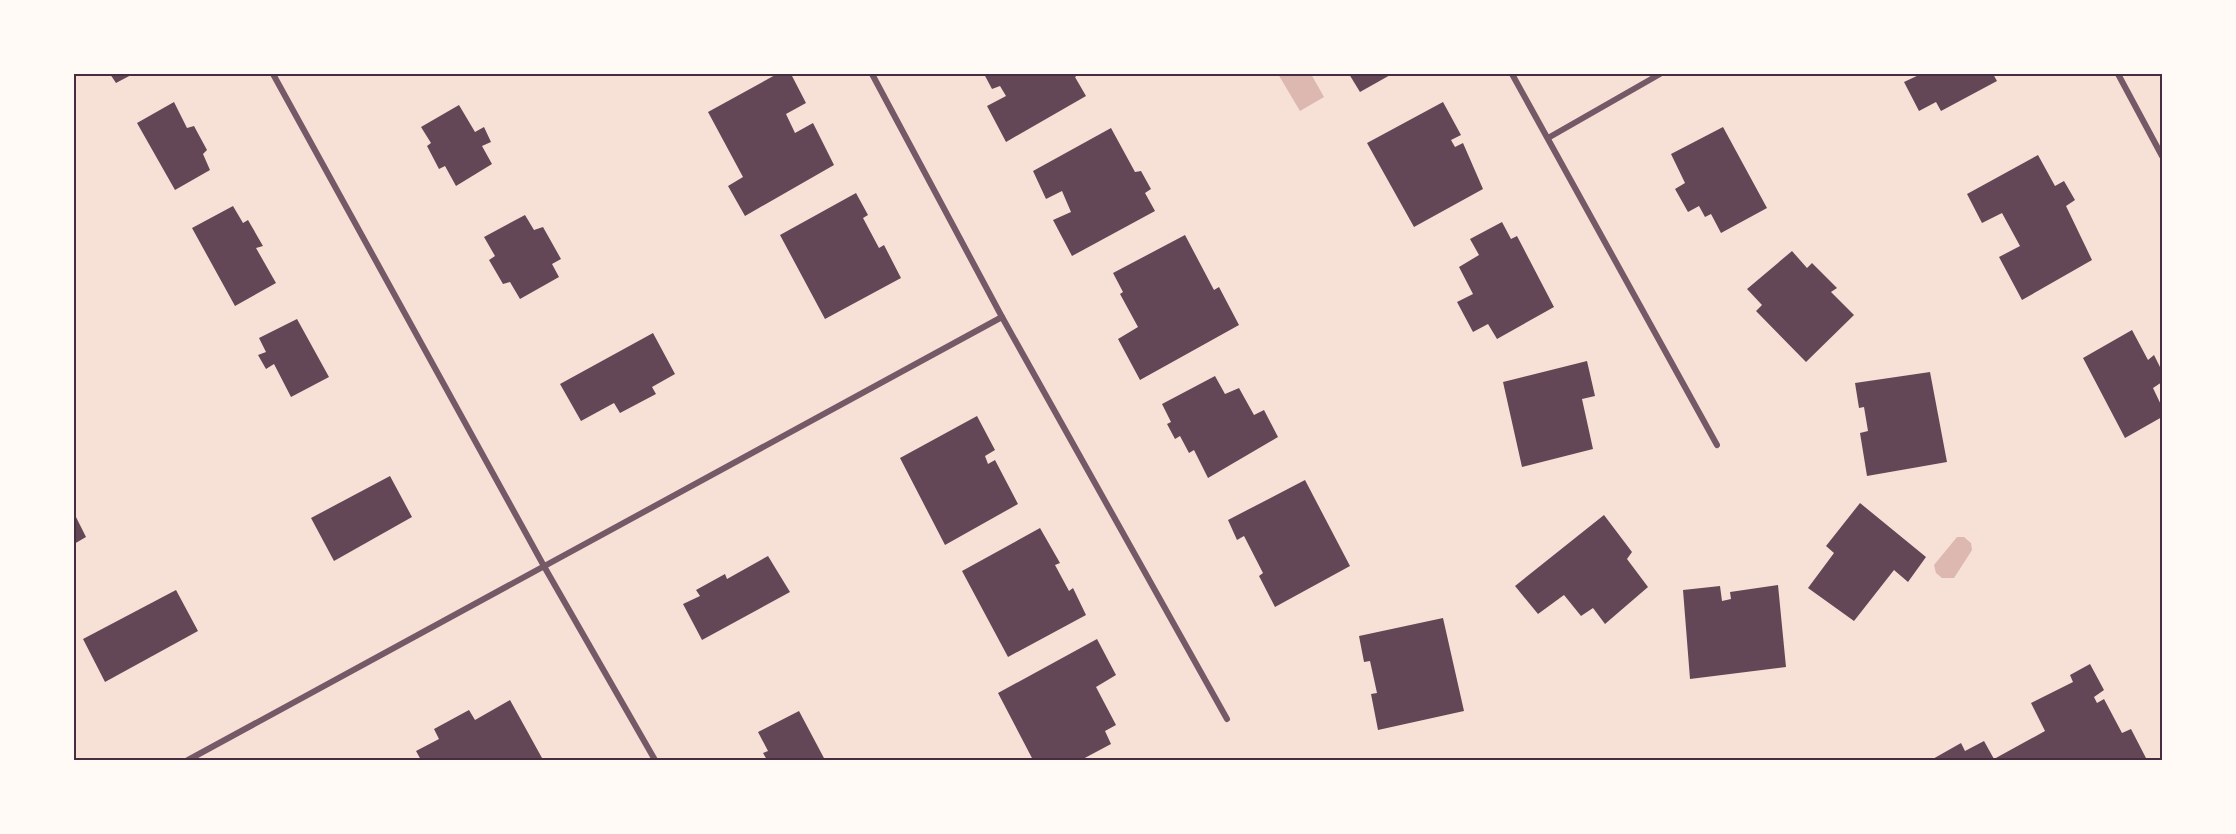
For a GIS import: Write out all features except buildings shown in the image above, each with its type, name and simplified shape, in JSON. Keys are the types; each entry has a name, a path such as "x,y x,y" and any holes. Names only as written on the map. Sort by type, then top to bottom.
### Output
{"street":[{"path":"273,74 545,567 656,760"},
{"path":"872,74 1002,317 1227,719"},
{"path":"1512,74 1717,445"},
{"path":"1548,138 1660,74"},
{"path":"2118,74 2163,156"},
{"path":"188,760 1002,317"}],"shaded area":[{"path":"1278,74 1311,74 1324,97 1300,111"},
{"path":"1957,537 1964,537 1971,543 1972,550 1954,578 1942,578 1936,573 1934,565"}]}
